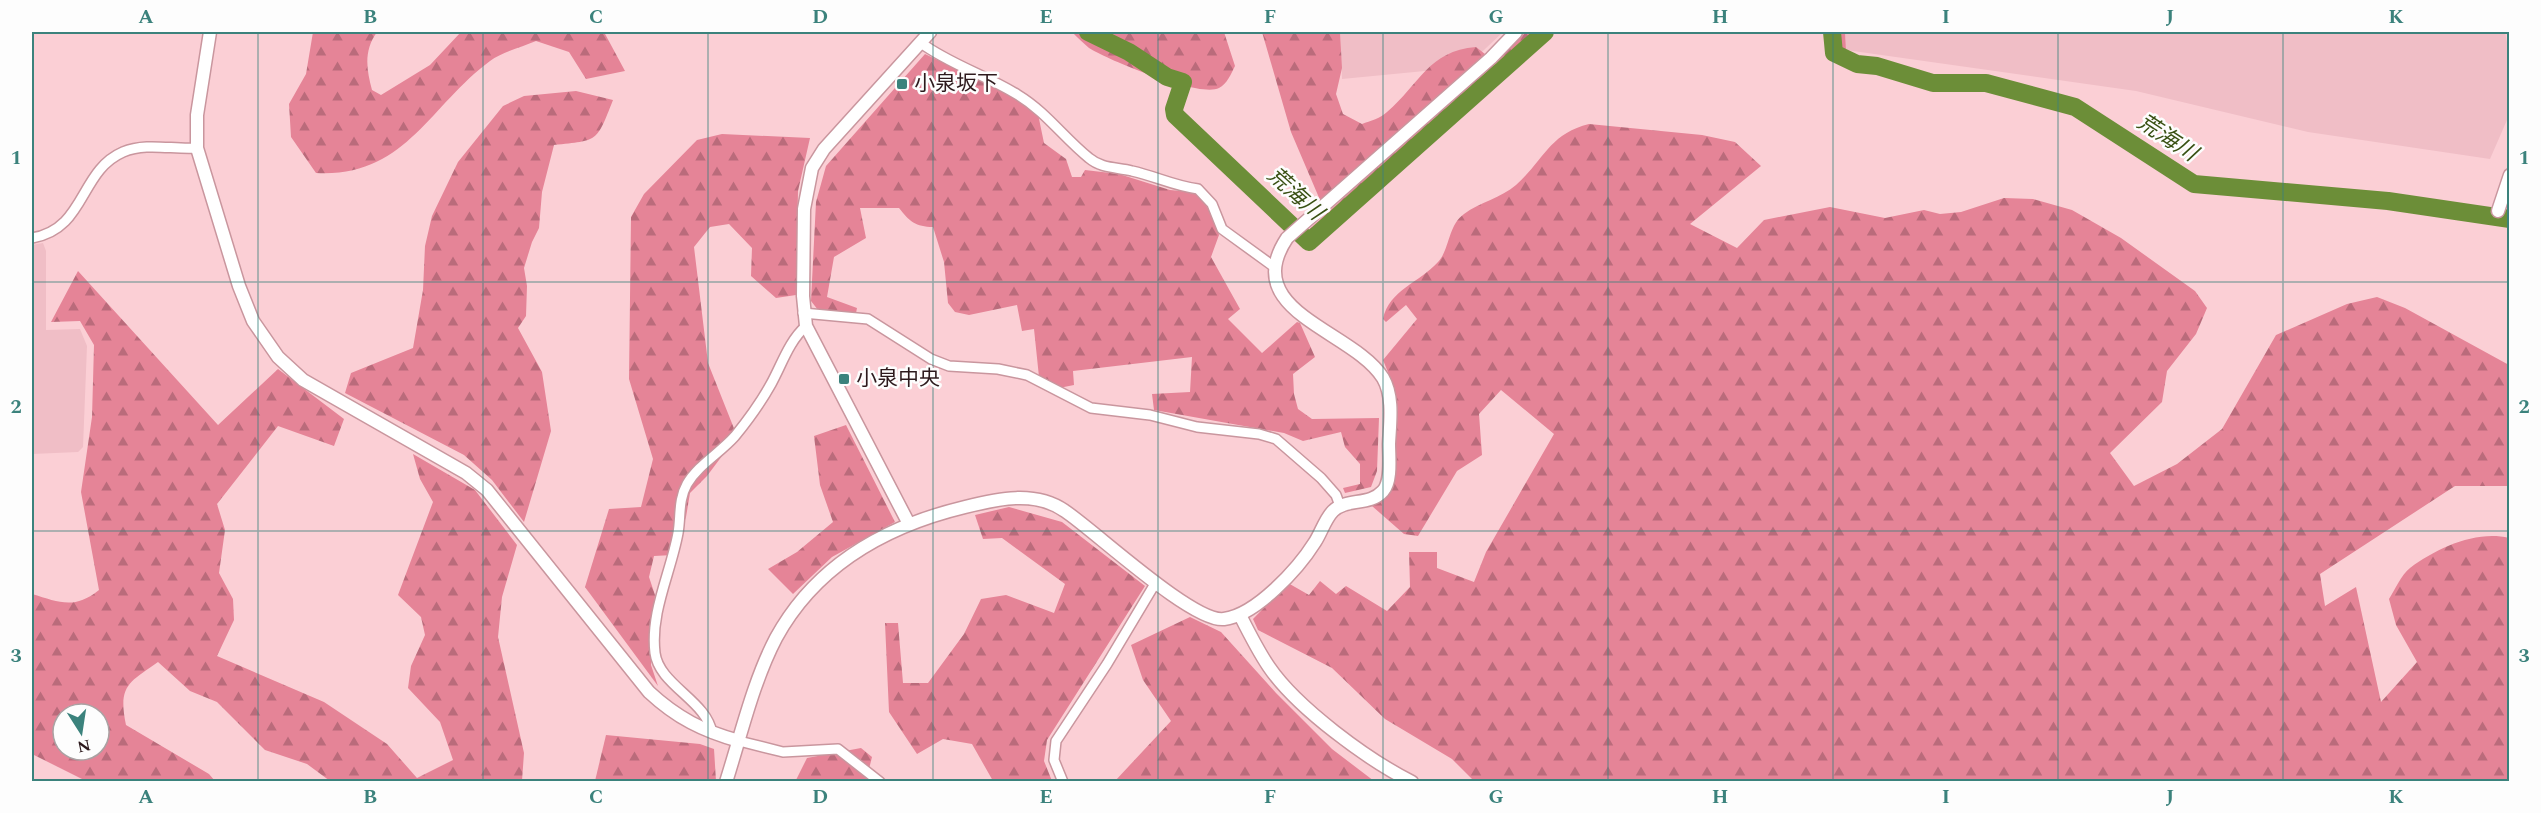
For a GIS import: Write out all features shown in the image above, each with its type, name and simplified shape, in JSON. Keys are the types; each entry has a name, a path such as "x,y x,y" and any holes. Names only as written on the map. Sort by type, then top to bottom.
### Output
{"street":[{"path":"210,32 197,115 197,148 243,300 253,321 278,357 318,391 466,473 487,490 536,548 644,686 679,717 712,733 783,752 837,749 880,782"},
{"path":"909,524 806,326 803,313 804,209 812,168 824,149 930,32"},
{"path":"726,782 775,640 803,595 841,563 909,524 972,506 1026,497 1041,500 1064,510 1156,582 1208,617 1225,619 1240,615 1282,582 1304,558 1332,512 1340,506 1375,498 1386,486 1390,409 1387,387 1365,357 1314,326 1281,293 1273,276 1277,252 1287,238 1491,58 1516,32"},
{"path":"921,43 937,55 994,81 1020,96 1040,110 1099,165 1132,171 1178,187 1198,189 1212,204 1222,229 1274,266"},
{"path":"32,238 53,231 68,220 98,172 117,155 147,147 197,148"},
{"path":"2498,212 2510,175"},
{"path":"803,313 868,318 931,359 949,366 998,369 1028,375 1091,408 1150,415 1197,427 1248,432 1276,439 1321,478 1336,495 1340,506"},
{"path":"712,733 711,727 699,711 659,666 655,654 656,628 678,532 680,504 687,484 733,438 751,414 770,385 796,335 806,326"},
{"path":"1063,782 1054,760 1056,741 1107,664 1156,582"},
{"path":"1240,615 1270,668 1287,688 1349,741 1412,782"}],"shaded area":[{"path":"1340,32 1503,32 1466,67 1342,79"},
{"path":"1845,32 2505,32 2509,52 2509,104 2507,120 2490,159 2308,132 2136,91 1846,50"},
{"path":"43,243 46,251 46,330 80,329 87,346 83,447 78,452 32,454 32,245"}],"green space":[{"path":"313,32 377,32 368,52 368,74 372,90 381,95 430,65 461,32 604,32 625,71 586,79 569,52 536,41 506,52 490,61 469,79 414,136 394,152 372,164 347,171 316,173 291,137 289,104 306,74"},
{"path":"1072,32 1224,32 1235,66 1227,81 1219,88 1208,90 1193,88 1115,61 1089,48"},
{"path":"1262,32 1340,32 1342,68 1336,94 1343,114 1362,124 1385,114 1426,70 1446,55 1476,47 1485,54 1320,200 1291,132"},
{"path":"1526,32 1540,32 1370,191 1309,238 1304,234"},
{"path":"1836,32 1845,32 1846,50 1838,49"},
{"path":"925,54 1020,99 1038,114 1044,143 1066,159 1072,177 1081,177 1085,170 1119,174 1170,190 1192,192 1201,197 1212,215 1219,235 1211,257 1240,309 1228,319 1262,353 1297,322 1300,323 1315,357 1293,374 1294,394 1298,409 1312,419 1379,418 1377,471 1371,487 1345,493 1343,488 1360,484 1360,464 1345,447 1341,432 1303,441 1284,433 1154,410 1152,394 1190,392 1192,357 1073,371 1074,385 1059,388 1039,377 1034,329 1022,331 1017,305 969,315 955,312 948,303 944,262 933,227 913,222 899,208 860,208 866,238 834,257 827,297 857,308 856,313 818,310 811,301 816,202 826,166"},
{"path":"576,91 613,100 599,132 594,137 580,142 554,145 542,192 539,228 524,268 527,286 526,316 518,328 542,372 551,431 524,522 492,480 464,455 345,393 351,373 413,348 423,290 425,246 432,216 458,162 503,106 524,96"},
{"path":"1589,124 1702,135 1735,142 1761,166 1690,224 1737,248 1764,220 1830,207 1885,218 1924,210 1940,214 1961,212 2004,198 2033,199 2072,210 2121,238 2195,291 2207,308 2196,334 2167,371 2162,402 2110,453 2134,486 2177,464 2222,429 2276,335 2347,304 2377,297 2405,308 2509,365 2509,486 2455,486 2320,574 2325,606 2356,587 2381,702 2417,662 2396,625 2389,599 2404,575 2410,568 2432,554 2457,542 2483,536 2509,538 2509,781 1474,781 1452,759 1385,719 1332,668 1258,630 1253,619 1288,583 1309,595 1320,581 1336,594 1346,586 1387,611 1410,587 1409,552 1437,552 1437,568 1474,582 1486,552 1554,434 1501,390 1479,414 1482,455 1457,471 1418,536 1404,534 1372,506 1385,499 1392,487 1398,410 1394,387 1383,360 1417,319 1406,305 1386,322 1383,319 1391,301 1442,257 1455,224 1464,214 1516,185 1556,141 1576,128"},
{"path":"722,134 810,138 798,191 796,295 776,298 751,276 752,248 729,224 710,227 694,247 708,363 737,436 707,476 690,493 686,517 673,555 654,556 649,577 655,595 651,665 658,686 585,587 609,509 641,507 653,459 629,379 631,217 644,194 697,140"},
{"path":"78,271 218,425 278,369 344,419 334,446 278,426 217,504 225,530 219,573 233,599 234,620 217,656 324,702 387,744 417,778 453,760 440,722 408,688 411,666 425,635 421,617 398,595 433,502 420,479 413,454 475,490 517,545 502,597 498,637 524,753 522,781 330,781 307,764 265,750 217,702 190,691 158,662 139,675 128,687 123,702 126,725 209,774 215,781 86,781 32,754 32,594 58,602 74,602 99,590 81,492 92,417 94,345 80,321 51,322"},
{"path":"846,425 895,522 832,557 793,594 768,569 797,552 833,522 820,485 814,436"},
{"path":"1009,507 1062,522 1145,586 1047,740 1044,761 1052,781 993,781 972,744 943,739 917,754 889,712 885,623 898,623 903,683 928,683 964,634 981,599 1006,595 1054,613 1065,584 1002,538 983,539 975,515"},
{"path":"1190,617 1221,632 1276,693 1332,749 1374,781 1115,781 1171,721 1143,680 1131,645"},
{"path":"606,735 700,744 714,749 716,781 595,781"},
{"path":"861,748 872,757 866,781 795,782 807,758"}],"waterway":[{"name":"荒海川","path":"1088,32 1129,52 1167,77 1183,82 1174,109 1175,115 1309,242 1545,32"},
{"name":"荒海川","path":"1832,32 1834,53 1857,64 1877,66 1933,83 1986,83 2075,107 2194,184 2388,201 2510,219"}],"place":[{"name":"小泉坂下","path":"902,84"},
{"name":"小泉中央","path":"844,379"}]}
